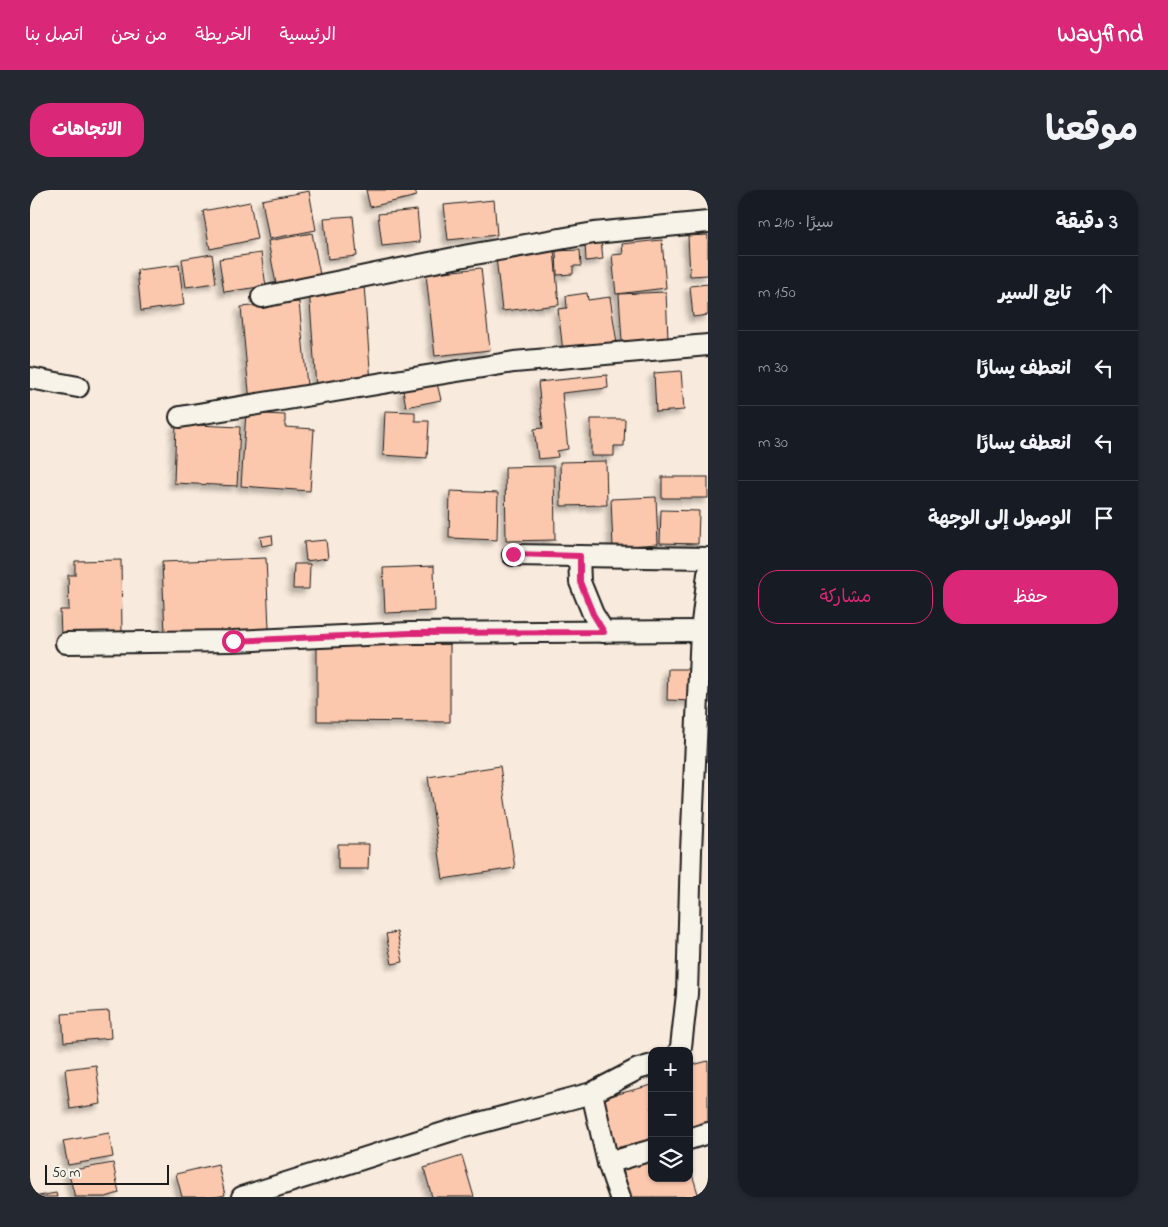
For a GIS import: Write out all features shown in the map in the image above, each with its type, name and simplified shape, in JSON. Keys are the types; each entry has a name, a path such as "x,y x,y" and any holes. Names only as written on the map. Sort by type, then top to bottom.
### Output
{"street":[{"path":"262,297 594,233 708,222"},
{"path":"180,417 514,362 708,345"},
{"path":"30,378 78,387"},
{"path":"513,554 708,558"},
{"path":"580,556 580,582 593,614 604,632"},
{"path":"681,1047 687,994 691,851 702,746 701,631 708,574"},
{"path":"66,643 233,641 410,633 701,631"},
{"path":"242,1197 453,1130 592,1093 638,1069 648,1066"},
{"path":"592,1093 608,1163 620,1197"},
{"path":"693,1138 708,1133"},
{"path":"608,1163 648,1151"}],"building":[{"path":"366,190 415,190 417,196 370,207"},
{"path":"309,191 316,230 269,239 262,200"},
{"path":"494,200 497,235 448,240 444,205"},
{"path":"250,202 257,239 210,249 203,211"},
{"path":"417,210 420,242 382,246 378,214"},
{"path":"353,216 357,256 328,259 324,218"},
{"path":"312,233 320,275 276,284 268,241"},
{"path":"708,235 708,275 690,276 688,236"},
{"path":"601,240 603,259 586,261 585,242"},
{"path":"662,240 666,288 616,294 612,255 623,254 622,244"},
{"path":"554,250 559,305 502,311 496,257"},
{"path":"580,250 581,266 573,266 573,274 557,275 556,251"},
{"path":"261,253 266,286 224,292 219,259"},
{"path":"212,254 216,283 186,287 182,259"},
{"path":"179,265 184,305 141,311 137,270"},
{"path":"481,268 490,350 435,356 426,274"},
{"path":"708,284 708,315 693,317 690,286"},
{"path":"364,285 371,383 316,387 309,288"},
{"path":"666,292 668,339 622,341 619,294"},
{"path":"587,293 588,300 610,297 617,344 563,351 558,309 567,308 566,296"},
{"path":"299,302 308,396 250,402 241,307"},
{"path":"681,371 684,410 656,412 654,373"},
{"path":"607,375 608,388 562,393 568,449 557,451 558,457 538,459 534,429 543,428 538,382"},
{"path":"437,383 441,400 406,407 403,390"},
{"path":"385,411 415,412 415,421 429,421 427,458 383,455"},
{"path":"246,413 285,415 285,427 314,429 310,491 241,486"},
{"path":"591,419 625,419 624,446 614,446 614,456 591,456"},
{"path":"176,424 240,427 237,486 174,483"},
{"path":"606,461 607,505 561,506 560,462"},
{"path":"554,466 555,540 506,541 505,467"},
{"path":"662,477 708,477 708,498 662,498"},
{"path":"450,491 498,493 497,540 449,538"},
{"path":"656,497 658,544 613,547 611,499"},
{"path":"661,510 699,511 698,544 660,543"},
{"path":"272,535 273,544 262,546 260,537"},
{"path":"326,540 328,558 306,561 304,542"},
{"path":"266,558 269,629 165,633 162,562"},
{"path":"121,560 122,634 61,635 60,610 69,610 68,575 75,575 75,561"},
{"path":"294,564 310,564 309,589 293,589"},
{"path":"434,566 435,611 385,613 383,568"},
{"path":"317,644 450,644 450,722 317,721"},
{"path":"668,669 695,669 694,701 667,700"},
{"path":"500,766 515,868 443,879 428,777"},
{"path":"338,844 369,844 368,869 338,869"},
{"path":"397,932 403,962 392,964 386,934"},
{"path":"109,1011 111,1038 64,1042 62,1014"},
{"path":"708,1061 708,1122 693,1126 693,1092 693,1065"},
{"path":"96,1065 101,1104 70,1109 65,1069"},
{"path":"648,1086 648,1140 616,1148 603,1098"},
{"path":"109,1133 113,1157 68,1165 63,1141"},
{"path":"462,1156 474,1197 432,1197 424,1168"},
{"path":"648,1162 648,1182 693,1182 693,1177 699,1197 631,1197 623,1170"},
{"path":"113,1163 119,1193 106,1197 75,1197 68,1171"},
{"path":"218,1164 225,1195 216,1197 182,1197 176,1174"},
{"path":"56,1193 57,1197 33,1197"}],"route":[{"path":"233,641 410,633 604,632 593,614 580,582 580,556 513,554"}]}
